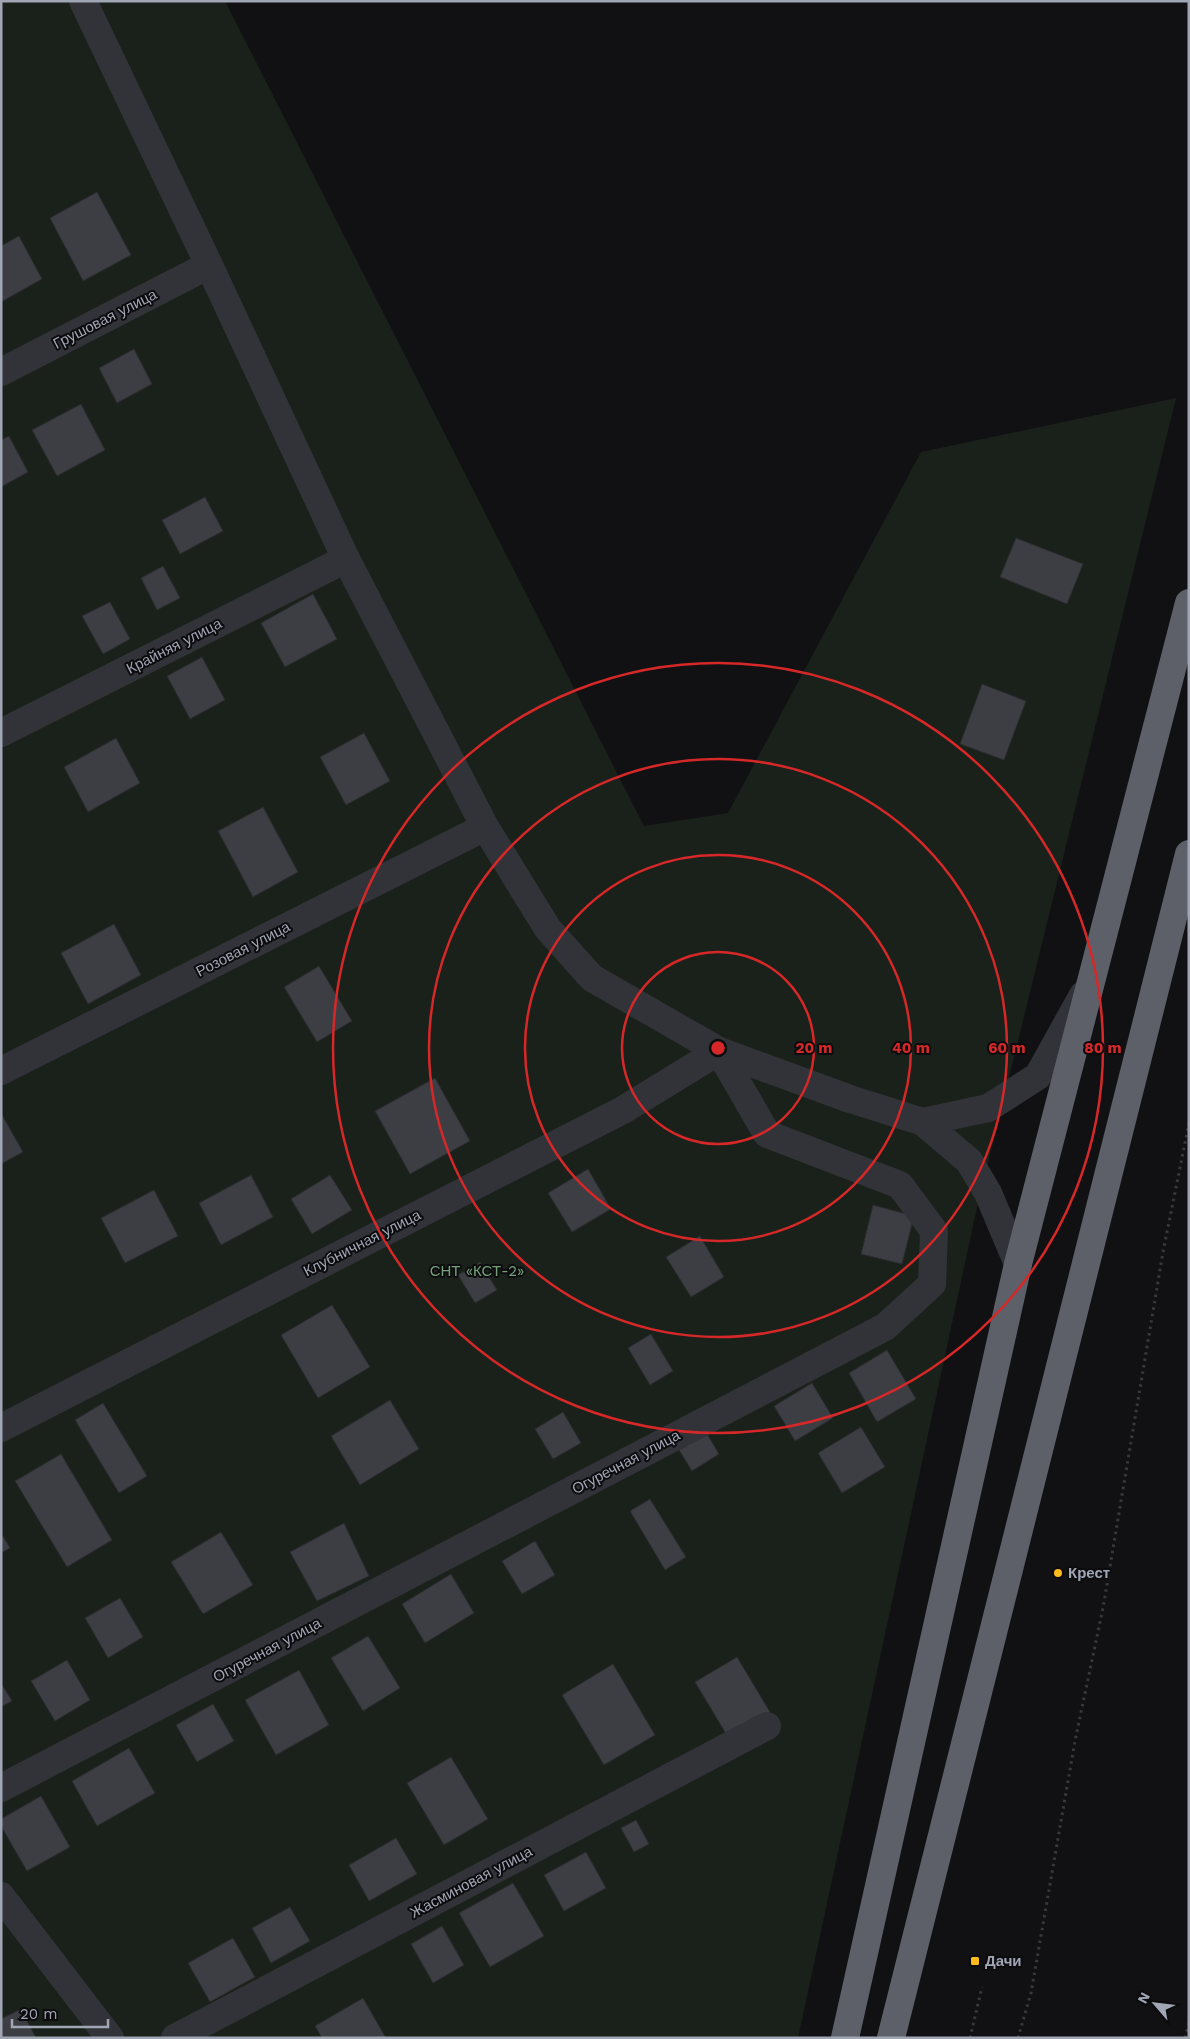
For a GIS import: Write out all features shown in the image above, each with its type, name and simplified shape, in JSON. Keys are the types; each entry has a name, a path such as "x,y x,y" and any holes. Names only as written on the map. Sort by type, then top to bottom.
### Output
{"highway":[{"path":"845,2038 1018,1264 1189,603"},
{"path":"891,2038 1189,854"}],"street":[{"path":"83,1 346,559 485,827 548,929 592,978 719,1051 850,1099 923,1122 969,1161 988,1193 1018,1264"},
{"name":"Грушовая улица","path":"1,372 209,265"},
{"name":"Крайняя улица","path":"1,733 346,559"},
{"name":"Розовая улица","path":"1,1071 485,827"},
{"path":"923,1122 988,1108 1038,1076 1091,979"},
{"name":"Клубничная улица","path":"1,1428 623,1110 719,1051"},
{"name":"Огуречная улица","path":"1,1788 885,1327 932,1284 934,1231 900,1185 767,1134 719,1051"},
{"name":"Жасминовая улица","path":"175,2038 767,1726"},
{"path":"1,1896 110,2038"}],"path":[{"path":"1018,2038 1031,1993 1076,1741 1103,1608 1163,1252 1189,1122"},
{"path":"970,2038 982,1987"},
{"path":"1186,2038 1189,2023"}],"green space":[{"name":"СНТ «КСТ-2»","path":"1,1 225,1 644,826 728,813 921,452 1176,398 976,1212 798,2038 1,2038"}],"building":[{"path":"97,192 131,255 83,281 50,218"},
{"path":"19,236 42,279 1,302 1,246"},
{"path":"134,349 152,384 117,403 99,368"},
{"path":"81,404 105,450 57,476 32,430"},
{"path":"9,436 28,472 1,487 1,440"},
{"path":"205,497 223,531 180,554 162,520"},
{"path":"1016,538 1083,564 1067,604 1000,577"},
{"path":"163,566 180,598 157,610 141,578"},
{"path":"313,594 337,639 285,667 261,623"},
{"path":"110,602 130,639 103,654 82,616"},
{"path":"202,657 225,700 190,719 167,676"},
{"path":"982,684 1026,701 1004,760 960,744"},
{"path":"364,733 390,781 346,805 320,757"},
{"path":"116,738 140,783 88,812 64,767"},
{"path":"263,807 298,872 253,897 218,831"},
{"path":"114,924 141,975 88,1004 61,953"},
{"path":"319,966 352,1021 317,1042 284,987"},
{"path":"435,1078 470,1141 410,1174 375,1111"},
{"path":"1,1113 23,1152 1,1164"},
{"path":"588,1169 611,1209 572,1232 548,1193"},
{"path":"251,1175 273,1217 221,1245 199,1203"},
{"path":"330,1175 352,1210 312,1234 291,1199"},
{"path":"154,1190 178,1236 125,1263 101,1218"},
{"path":"873,1205 914,1216 902,1264 861,1254"},
{"path":"700,1236 724,1277 691,1297 666,1257"},
{"path":"480,1262 497,1290 475,1303 458,1275"},
{"path":"332,1305 370,1367 318,1398 281,1335"},
{"path":"651,1334 673,1371 650,1385 628,1348"},
{"path":"887,1350 916,1399 877,1422 849,1373"},
{"path":"812,1383 833,1418 795,1441 774,1406"},
{"path":"390,1400 419,1449 360,1485 331,1436"},
{"path":"103,1403 147,1476 119,1493 75,1420"},
{"path":"563,1412 581,1443 553,1459 535,1429"},
{"path":"861,1427 885,1467 842,1493 818,1453"},
{"path":"707,1434 719,1454 692,1471 679,1450"},
{"path":"61,1454 112,1540 67,1567 15,1481"},
{"path":"650,1499 686,1557 665,1570 630,1511"},
{"path":"344,1523 369,1576 317,1601 290,1552"},
{"path":"221,1532 253,1585 203,1614 171,1562"},
{"path":"1,1533 10,1548 1,1553"},
{"path":"535,1541 555,1575 522,1594 502,1561"},
{"path":"451,1574 474,1613 425,1643 402,1604"},
{"path":"120,1598 143,1637 108,1658 85,1618"},
{"path":"368,1636 400,1688 363,1711 331,1658"},
{"path":"737,1657 770,1712 728,1737 695,1682"},
{"path":"67,1660 90,1700 55,1721 31,1681"},
{"path":"613,1664 655,1735 604,1765 562,1695"},
{"path":"299,1670 329,1725 276,1755 245,1700"},
{"path":"1,1683 12,1701 1,1707"},
{"path":"213,1704 234,1741 197,1762 176,1725"},
{"path":"129,1748 155,1793 97,1826 72,1781"},
{"path":"451,1757 488,1819 444,1845 407,1783"},
{"path":"41,1796 70,1847 27,1871 1,1826 1,1819"},
{"path":"636,1820 649,1844 634,1852 621,1828"},
{"path":"396,1838 417,1874 369,1901 349,1865"},
{"path":"586,1852 606,1888 564,1911 544,1875"},
{"path":"513,1883 544,1936 490,1967 459,1913"},
{"path":"290,1907 310,1941 271,1963 252,1928"},
{"path":"442,1926 464,1965 433,1983 411,1944"},
{"path":"233,1938 255,1977 210,2002 188,1963"},
{"path":"363,1998 386,2038 322,2038 315,2026"},
{"path":"21,2009 36,2038 1,2038 1,2019"}],"place":[{"name":"Крест","path":"1058,1573"},
{"name":"Дачи","path":"975,1961"}]}
